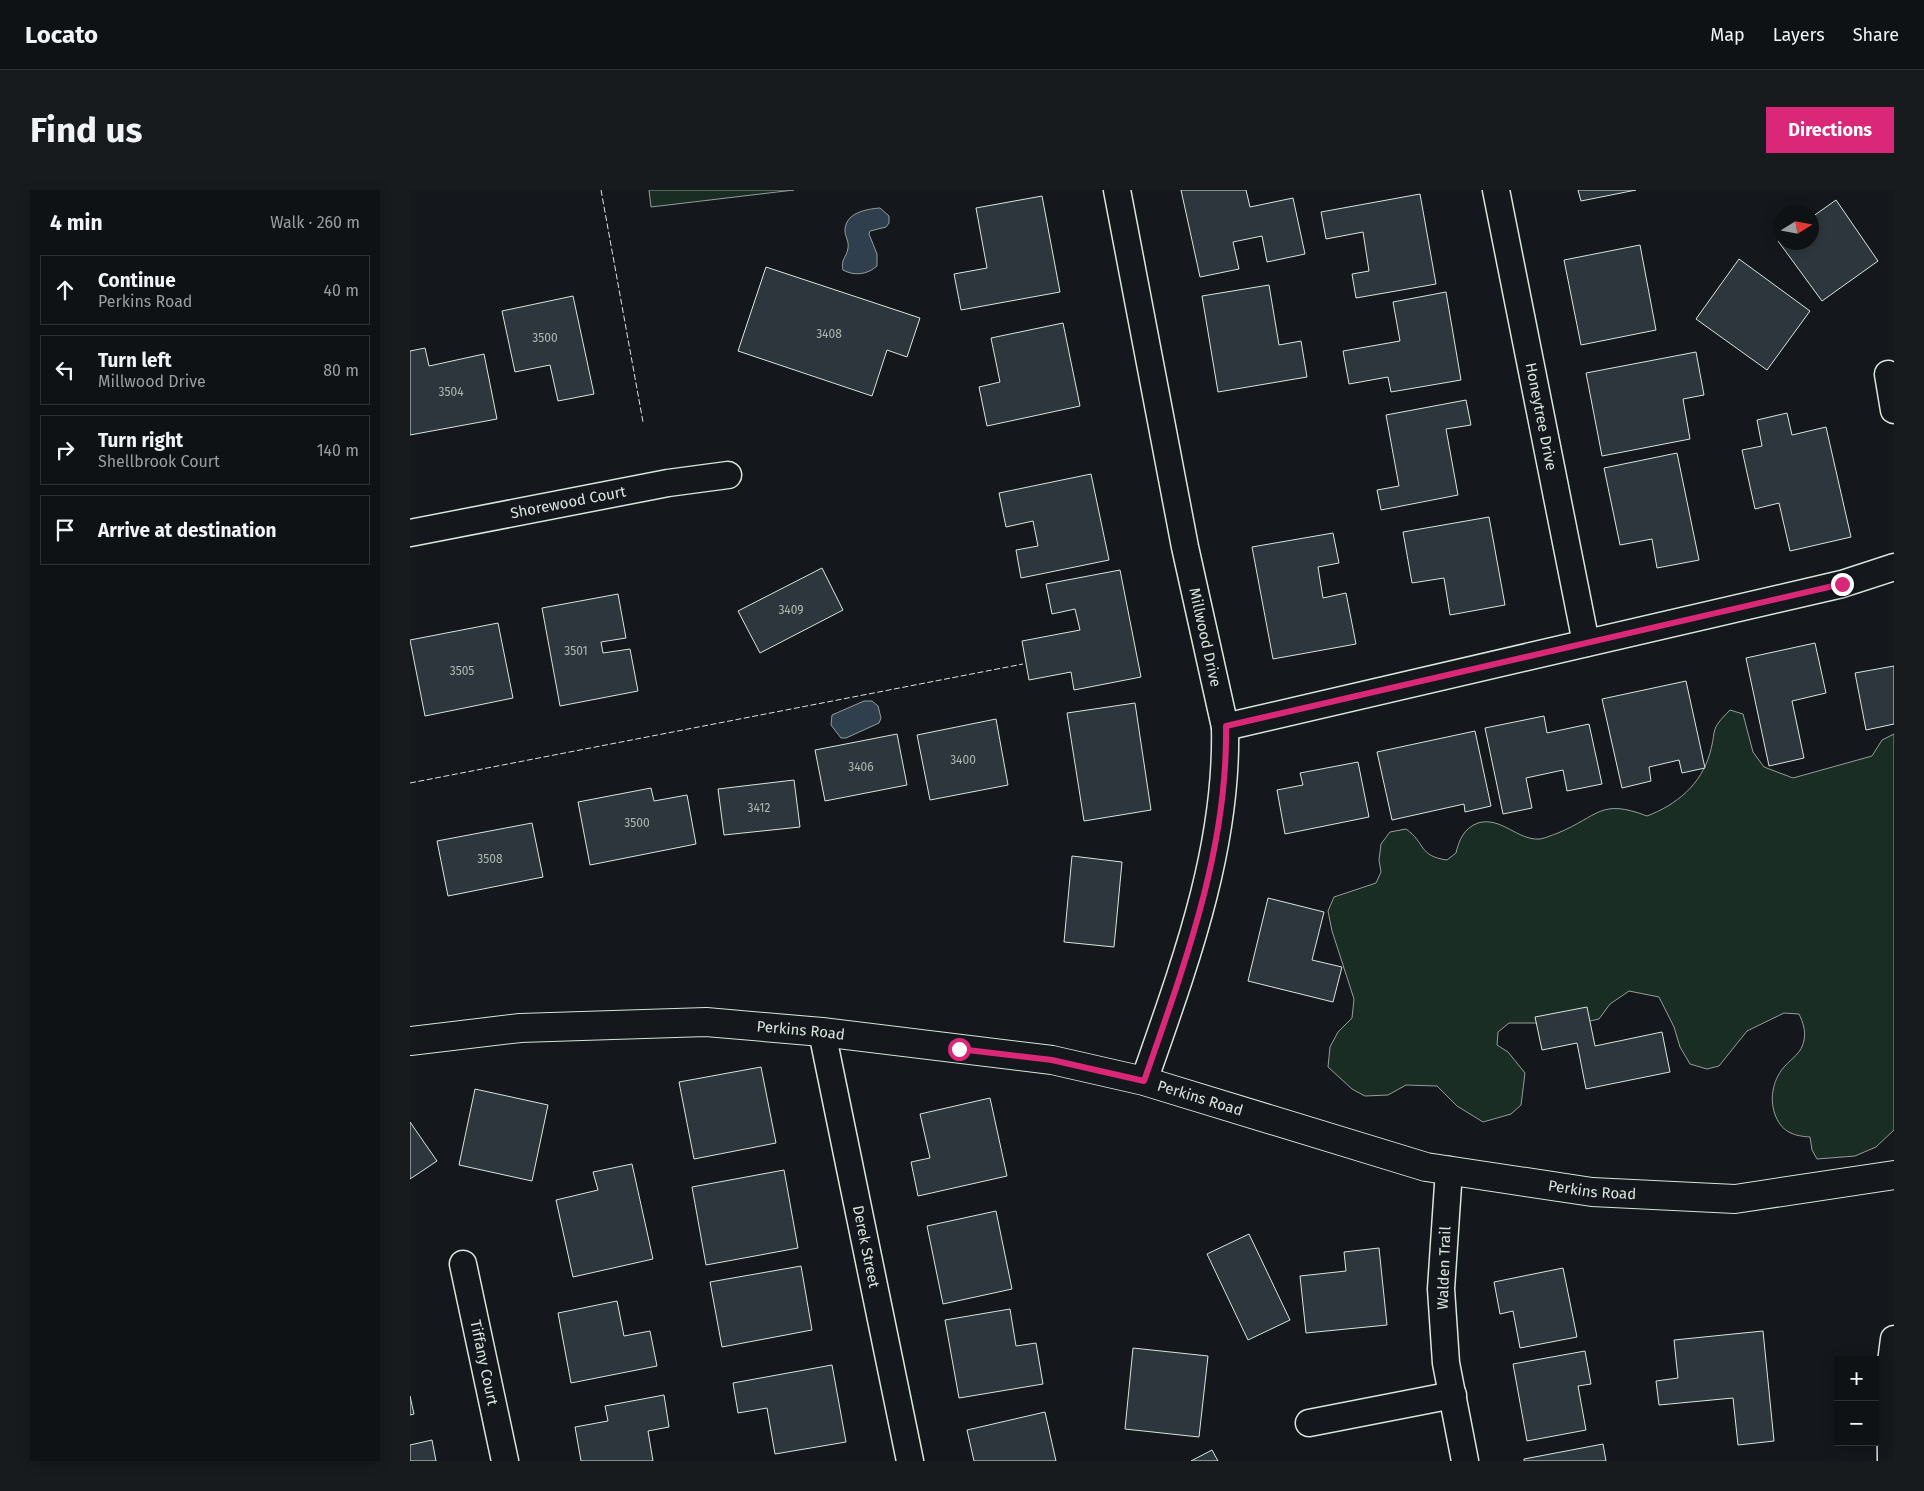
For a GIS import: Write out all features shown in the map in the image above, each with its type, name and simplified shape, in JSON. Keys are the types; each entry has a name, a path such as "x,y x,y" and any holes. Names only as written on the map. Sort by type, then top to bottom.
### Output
{"main road":[{"name":"Perkins Road","path":"410,1041 520,1028 706,1022 822,1032 1052,1060 1144,1081 1426,1167 1592,1192 1735,1199 1894,1174"}],"street":[{"name":"Millwood Drive","path":"1117,190 1185,547 1226,726 1226,755 1221,807 1204,896 1191,944 1144,1081"},
{"name":"Honeytree Drive","path":"1496,190 1586,643"},
{"path":"1888,374 1894,410"},
{"name":"Shorewood Court","path":"410,533 642,488 728,475"},
{"path":"1226,726 1842,584 1894,567"},
{"name":"Derek Street","path":"822,1032 910,1461"},
{"name":"Walden Trail","path":"1449,1170 1441,1289 1446,1363 1465,1461"},
{"name":"Tiffany Court","path":"463,1264 505,1461"},
{"path":"1891,1461 1890,1370 1894,1339"},
{"path":"1309,1423 1453,1395"}],"green space":[{"path":"649,190 794,190 651,207"},
{"path":"1730,710 1743,714 1753,752 1764,767 1793,778 1872,756 1882,740 1894,734 1894,1130 1876,1147 1855,1156 1817,1159 1812,1150 1810,1137 1790,1133 1782,1127 1776,1117 1772,1098 1774,1085 1784,1067 1799,1052 1805,1037 1799,1014 1784,1013 1747,1031 1719,1066 1707,1069 1690,1064 1680,1047 1674,1027 1659,997 1629,991 1610,1004 1599,1019 1581,1023 1509,1023 1498,1032 1497,1045 1508,1052 1525,1073 1521,1105 1511,1114 1483,1122 1457,1106 1437,1086 1406,1085 1388,1095 1365,1096 1352,1089 1328,1067 1330,1047 1338,1032 1352,1018 1354,999 1332,931 1328,911 1334,897 1376,883 1381,872 1379,860 1381,844 1390,832 1406,829 1427,852 1447,860 1456,853 1466,831 1478,823 1494,823 1532,839 1540,839 1572,827 1600,811 1609,809 1631,811 1647,816 1677,800 1694,784 1706,764 1716,726"}],"water":[{"path":"880,208 889,216 889,223 886,227 870,231 869,234 877,254 877,266 860,274 843,270 842,264 848,248 845,232 848,220 857,213 868,209"},
{"path":"864,701 872,701 878,706 881,718 879,723 846,738 841,738 831,725 832,715"}],"building":[{"path":"1181,190 1246,190 1250,207 1293,198 1305,254 1267,262 1262,236 1233,242 1239,269 1200,277"},
{"path":"1578,190 1636,190 1581,201"},
{"path":"1420,194 1436,284 1356,298 1352,274 1369,271 1363,232 1326,239 1321,212"},
{"path":"1042,196 1060,292 961,310 954,274 987,268 976,208"},
{"path":"1836,200 1878,261 1822,301 1785,250 1819,250 1819,212"},
{"path":"1640,245 1656,330 1581,345 1564,260"},
{"path":"1739,259 1810,311 1767,370 1696,319"},
{"path":"766,267 920,318 907,357 887,350 872,396 738,351"},
{"path":"1269,285 1279,345 1301,341 1307,377 1218,392 1202,296"},
{"path":"1446,292 1461,380 1391,392 1388,377 1349,384 1343,351 1400,341 1393,302"},
{"path":"573,296 594,394 558,401 550,365 515,372 502,311"},
{"path":"1063,323 1080,406 987,426 979,387 1000,382 991,338"},
{"path":"425,348 429,366 484,354 497,419 410,435 410,351"},
{"path":"1696,352 1704,395 1683,399 1690,439 1602,456 1586,373"},
{"path":"1466,400 1471,425 1446,429 1458,495 1381,510 1377,490 1399,486 1386,415"},
{"path":"1787,413 1792,435 1826,427 1851,537 1790,551 1779,503 1755,509 1742,450 1762,446 1757,420"},
{"path":"1677,453 1699,560 1657,568 1652,539 1620,545 1604,468"},
{"path":"1091,474 1109,560 1021,578 1016,550 1038,546 1033,521 1006,527 999,493"},
{"path":"1489,517 1505,605 1450,615 1444,578 1412,583 1403,532"},
{"path":"1333,533 1339,563 1318,567 1323,598 1346,593 1356,644 1273,659 1252,547"},
{"path":"822,568 843,610 760,653 738,611"},
{"path":"1120,570 1141,677 1074,690 1071,672 1029,680 1022,641 1080,630 1075,609 1052,614 1046,584"},
{"path":"618,594 626,638 601,642 603,653 630,649 638,691 560,706 542,608"},
{"path":"498,623 513,698 425,716 410,640"},
{"path":"1815,643 1826,693 1792,701 1804,758 1769,766 1746,658"},
{"path":"1894,666 1894,724 1866,730 1855,673"},
{"path":"1686,681 1705,768 1682,773 1679,760 1649,767 1651,781 1622,788 1602,699"},
{"path":"1135,703 1151,810 1084,821 1067,713"},
{"path":"1544,716 1547,733 1589,724 1602,784 1567,791 1563,770 1526,778 1532,808 1503,814 1485,728"},
{"path":"996,719 1008,785 930,800 917,735"},
{"path":"1475,731 1491,806 1465,812 1464,804 1392,820 1377,752"},
{"path":"897,734 907,785 825,801 815,750"},
{"path":"1358,762 1369,817 1285,834 1277,790 1303,785 1300,773"},
{"path":"794,780 800,827 724,835 718,789"},
{"path":"651,788 654,801 687,795 696,844 590,865 578,802"},
{"path":"532,823 543,877 448,896 437,841"},
{"path":"1072,856 1122,862 1114,947 1064,942"},
{"path":"1268,898 1324,912 1312,960 1342,967 1333,1002 1248,981"},
{"path":"1587,1007 1595,1046 1662,1032 1670,1072 1586,1089 1577,1043 1542,1050 1535,1017"},
{"path":"761,1067 776,1143 694,1159 679,1082"},
{"path":"475,1089 548,1105 532,1181 459,1165"},
{"path":"990,1098 1007,1176 918,1196 911,1162 930,1158 920,1114"},
{"path":"410,1122 437,1161 410,1179"},
{"path":"632,1164 653,1259 573,1277 556,1200 598,1190 593,1172"},
{"path":"784,1170 798,1248 706,1265 692,1187"},
{"path":"996,1211 1012,1289 943,1304 927,1226"},
{"path":"1249,1234 1290,1320 1248,1340 1207,1254"},
{"path":"1379,1248 1387,1325 1306,1333 1300,1276 1346,1271 1344,1252"},
{"path":"801,1266 812,1330 722,1347 710,1282"},
{"path":"1563,1268 1577,1337 1520,1348 1513,1311 1500,1314 1494,1282"},
{"path":"617,1301 624,1336 650,1331 657,1366 571,1383 558,1313"},
{"path":"1010,1309 1016,1346 1036,1343 1043,1384 959,1398 945,1320"},
{"path":"1763,1331 1774,1441 1738,1445 1733,1398 1659,1405 1656,1381 1678,1378 1674,1340"},
{"path":"1133,1348 1208,1356 1199,1437 1125,1429"},
{"path":"1585,1351 1591,1384 1578,1386 1586,1430 1527,1441 1513,1364"},
{"path":"832,1365 846,1442 775,1454 767,1408 738,1413 733,1383"},
{"path":"664,1395 669,1427 648,1431 653,1461 581,1461 575,1427 608,1421 605,1406"},
{"path":"410,1396 414,1414 410,1415"},
{"path":"1045,1412 1056,1461 974,1461 967,1430"},
{"path":"432,1440 436,1461 410,1461 410,1445"},
{"path":"1603,1444 1606,1461 1524,1461 1524,1459"},
{"path":"1212,1450 1218,1461 1191,1461"}],"fence":[{"path":"601,190 643,422"},
{"path":"410,783 1023,664"}],"route":[{"path":"959,1049 1052,1060 1144,1081 1191,944 1204,896 1220,815 1226,755 1226,726 1842,584"}]}
